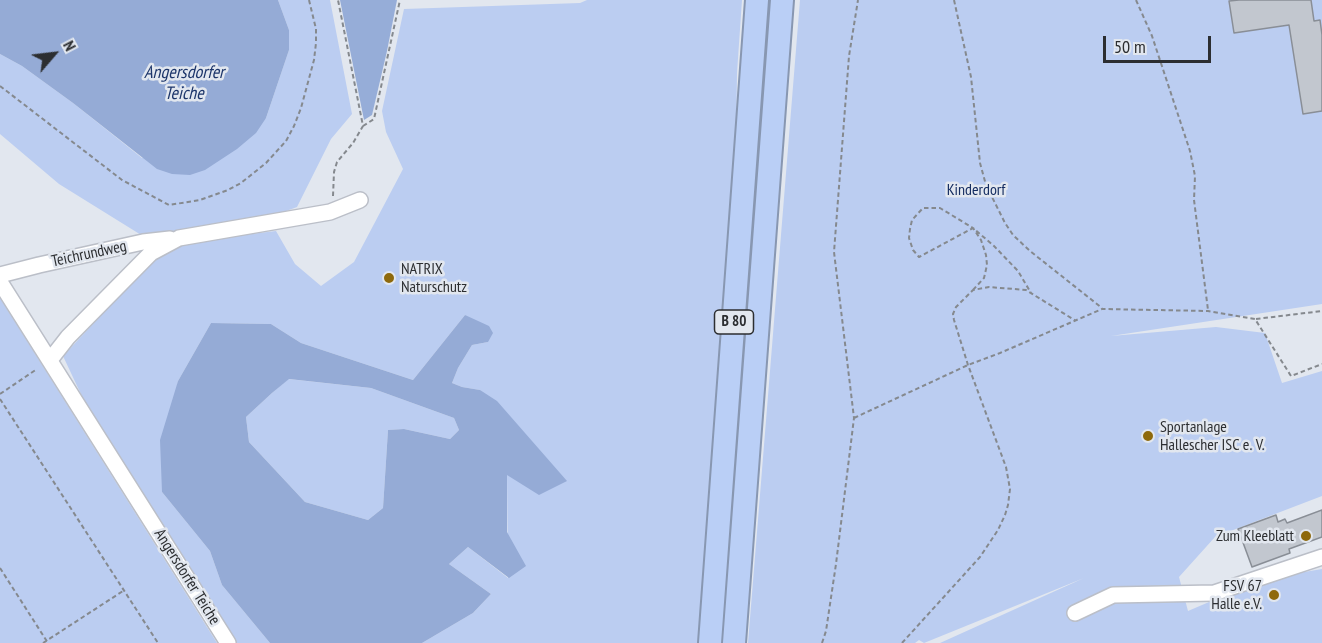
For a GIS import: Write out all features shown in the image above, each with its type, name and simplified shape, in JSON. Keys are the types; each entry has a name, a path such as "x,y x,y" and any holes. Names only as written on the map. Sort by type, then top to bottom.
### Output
{"highway":[{"name":"B 80","path":"710,643 757,0"},
{"name":"B 80","path":"734,643 782,0"}],"lane":[{"path":"43,364 151,253 179,238 333,211 360,200"},
{"name":"Teichrundweg","path":"0,275 143,242 179,238"},
{"name":"Angersdorfer Teiche","path":"0,282 43,364 228,643"},
{"path":"1076,613 1113,595 1214,593 1322,557"}],"path":[{"path":"0,86 122,180 169,205 200,200 241,183 266,163 286,141 301,108 314,60 316,29 309,0"},
{"path":"338,0 363,126"},
{"path":"333,211 332,190 337,162 353,143 363,126 374,118 400,0"},
{"path":"822,643 826,631 834,575 854,418 834,252 849,56 858,0"},
{"path":"954,0 971,77 980,163 986,185 1013,235 1102,309"},
{"path":"1136,0 1152,36 1196,176 1194,201 1208,311"},
{"path":"973,228 919,257 913,250 909,238 912,220 923,208 940,208 973,228 994,246 1018,271 1032,294"},
{"path":"902,643 980,557 998,530 1008,504 1010,489 1006,467 968,365 953,314 956,307 984,278 987,265 986,255 981,240 973,228"},
{"path":"973,290 989,287 1026,290 1076,321"},
{"path":"854,418 968,365 1102,309 1208,311 1255,319 1322,311"},
{"path":"1255,319 1291,376 1322,364"},
{"path":"0,394 43,364"},
{"path":"0,399 158,643"},
{"path":"0,568 47,642"},
{"path":"43,643 124,591"}],"green space":[{"path":"278,0 330,0 352,114 331,139 297,207 281,213 146,238 59,184 0,134 0,54 22,66 73,103 142,158 266,118 289,50 289,30"},
{"path":"587,0 742,0 737,73 736,147 725,270 713,435 711,499 701,596 699,643 422,643 473,613 491,594 449,564 468,547 508,578 507,475 480,390 452,383 472,345 488,342 465,315 413,380 301,343 271,324 211,323 178,381 162,492 210,551 222,585 270,643 232,643 94,422 63,356 147,266 183,242 276,231 295,264 321,286 354,262 403,169 386,132 382,111 404,9 580,3"},
{"name":"Kinderdorf","path":"800,0 1322,0 1322,304 1111,336 1216,327 1265,333 1282,383 1322,371 1322,496 1215,537 1179,577 1188,611 1263,579 1322,569 1322,643 940,643 1084,578 924,643 919,640 915,643 748,643"},
{"path":"0,298 217,643 0,643"},
{"path":"288,379 371,388 454,418 459,430 450,439 404,429 388,430 383,508 368,520 305,502 249,442 246,417"}],"shaded area":[{"path":"340,0 397,0 372,115 364,120"}],"water":[{"name":"Angersdorfer Teiche","path":"0,0 278,0 289,30 289,50 266,118 256,133 205,170 190,175 172,174 157,169 73,103 22,66 0,54"},
{"path":"465,315 489,326 493,333 488,342 472,345 452,383 480,390 497,401 567,481 539,495 507,475 507,532 526,566 509,578 468,547 449,564 491,594 473,613 422,643 270,643 222,585 210,551 162,492 160,440 178,381 211,323 271,324 301,343 413,380","holes":["289,379 371,388 454,418 459,430 450,439 404,429 388,430 383,508 368,520 305,502 249,442 246,417"]}],"building":[{"path":"1311,0 1314,21 1320,20 1322,35 1322,111 1303,114 1289,25 1234,33 1229,1"},
{"path":"1322,510 1322,537 1289,549 1290,553 1252,567 1238,529 1276,515 1278,522 1285,519 1287,523"}],"place":[{"name":"NATRIX Naturschutz","path":"389,278"},
{"name":"Sportanlage Hallescher ISC e. V.","path":"1148,436"},
{"name":"Zum Kleeblatt","path":"1306,536"},
{"name":"FSV 67 Halle e.V.","path":"1274,595"}]}
